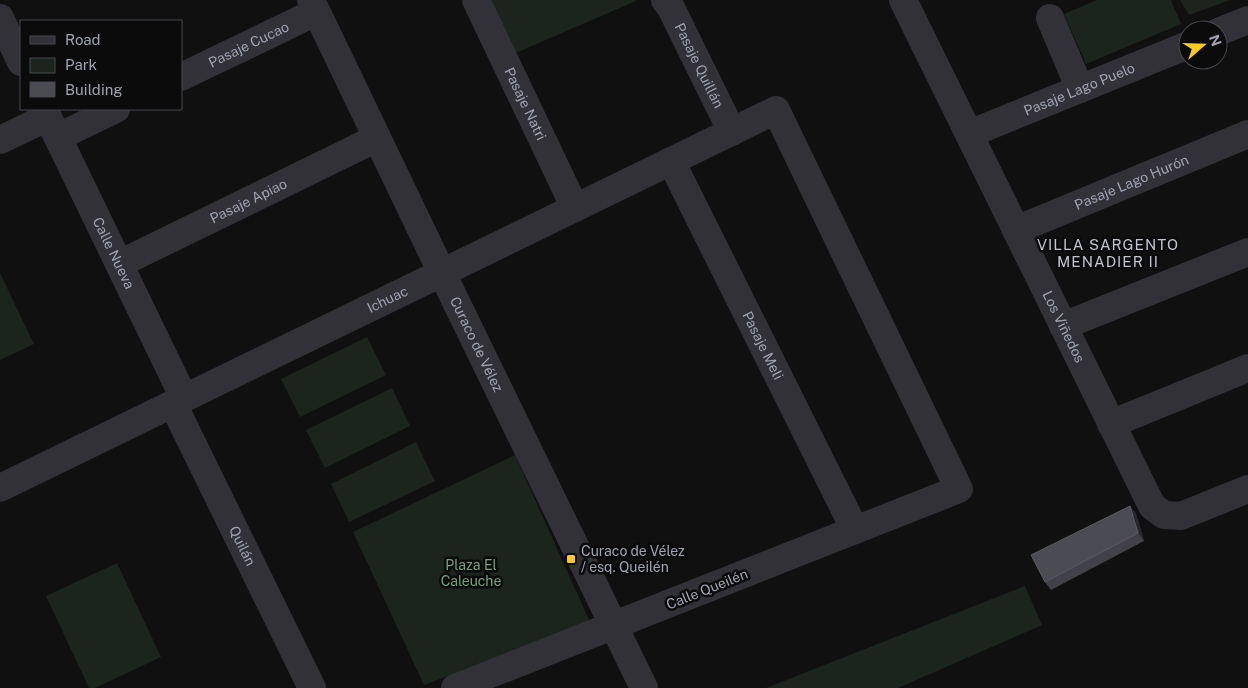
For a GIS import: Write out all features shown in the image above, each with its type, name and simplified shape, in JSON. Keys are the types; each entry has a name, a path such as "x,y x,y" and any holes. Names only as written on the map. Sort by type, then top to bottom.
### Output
{"street":[{"path":"0,7 12,0"},
{"name":"Pasaje Natri","path":"476,0 576,208"},
{"name":"Pasaje Quillán","path":"665,0 671,8 732,132"},
{"name":"Los Viñedos","path":"904,0 1110,424 1152,506 1164,515 1181,516 1248,489"},
{"name":"Pasaje Cucao","path":"182,76 314,6"},
{"name":"Curaco de Vélez","path":"314,6 644,688"},
{"path":"0,18 20,60"},
{"path":"1050,18 1080,89"},
{"path":"1228,28 1248,20"},
{"name":"Pasaje Lago Puelo","path":"969,134 1178,48"},
{"path":"0,140 50,121 110,110"},
{"name":"Ichuac","path":"0,488 776,110 959,489"},
{"name":"Calle Nueva","path":"50,121 119,264 179,401"},
{"name":"Pasaje Lago Hurón","path":"1016,230 1248,134"},
{"name":"Pasaje Apiao","path":"119,264 377,138"},
{"name":"Pasaje Meli","path":"672,161 855,530"},
{"path":"1063,326 1248,252"},
{"path":"1110,424 1248,368"},
{"name":"Quilán","path":"179,401 312,688"},
{"name":"Calle Queilén","path":"455,688 959,489"}],"green space":[{"path":"485,0 635,0 636,1 511,55"},
{"path":"1097,0 1171,0 1179,20 1178,25 1086,64 1064,14"},
{"path":"1180,0 1230,0 1189,15"},
{"path":"0,273 34,344 0,360"},
{"path":"367,337 386,375 300,417 281,379"},
{"path":"392,388 410,426 325,468 306,430"},
{"path":"416,442 435,481 349,522 331,484"},
{"name":"Plaza El Caleuche","path":"515,455 590,622 424,685 353,532"},
{"path":"117,563 161,657 95,688 89,688 46,596"},
{"path":"1025,586 1042,625 898,688 766,688"}],"building":[{"path":"1130,506 1138,533 1045,582 1031,555"}],"place":[{"name":"Curaco de Vélez / esq. Queilén","path":"571,559"}],"district":[{"name":"VILLA SARGENTO MENADIER II","path":"1108,252"}]}
